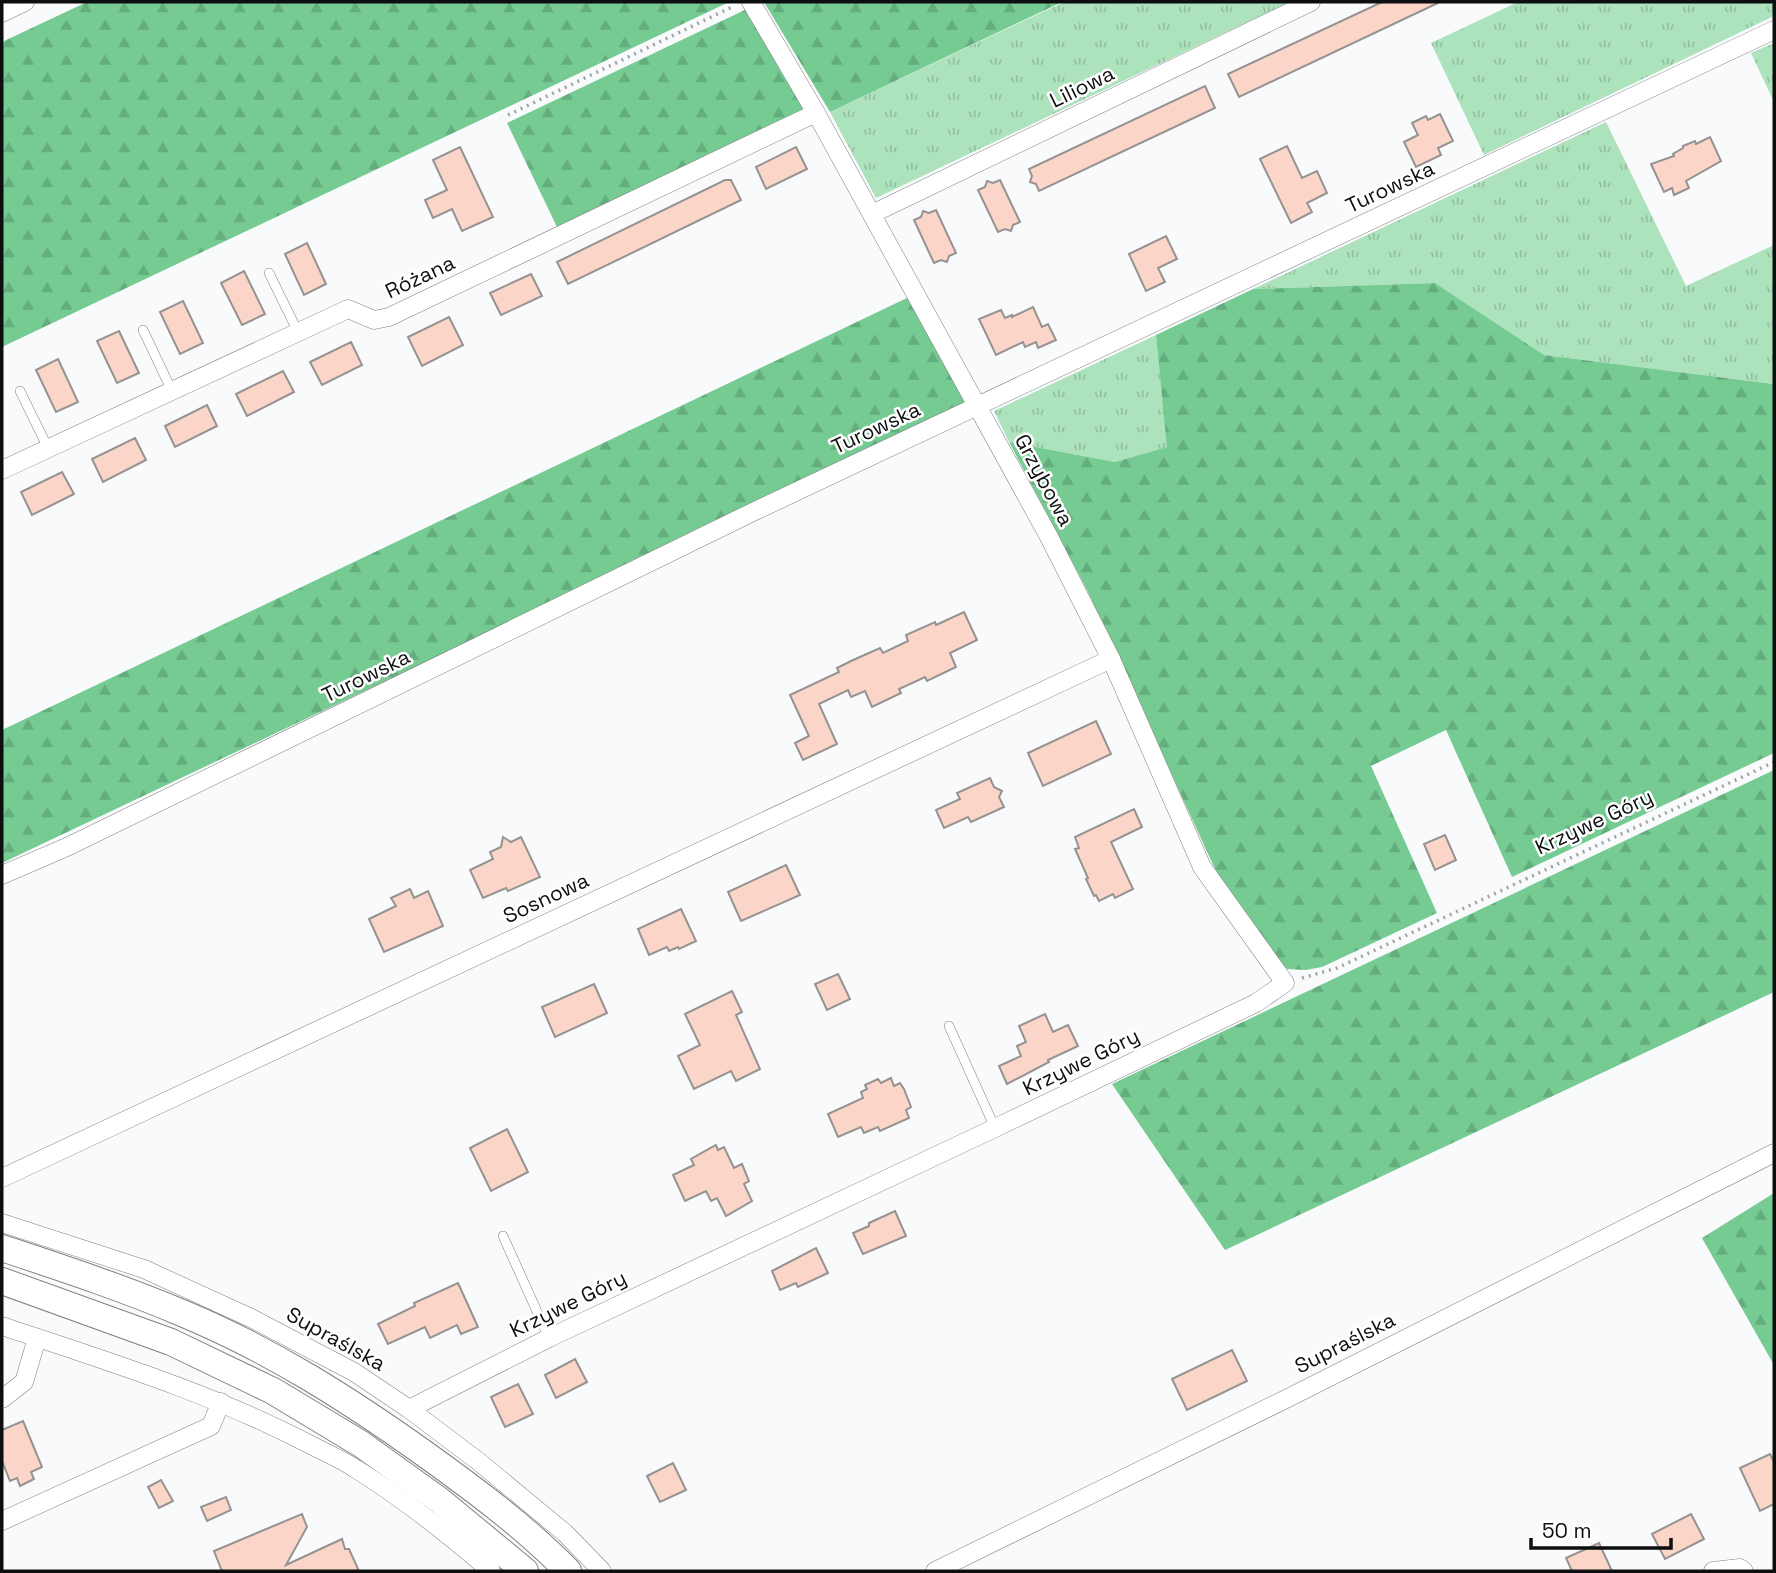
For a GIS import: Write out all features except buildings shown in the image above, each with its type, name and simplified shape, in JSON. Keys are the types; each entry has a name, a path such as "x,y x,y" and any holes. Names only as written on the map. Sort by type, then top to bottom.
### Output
{"main road":[{"path":"2,1248 182,1313 288,1364 378,1420 460,1479 542,1544 568,1571"},
{"path":"2,1280 171,1342 273,1391 361,1444 439,1500 525,1571"}],"street":[{"path":"2,13 25,2"},
{"name":"Grzybowa","path":"751,2 816,113 1048,535 1111,659 1202,867 1285,983"},
{"name":"Liliowa","path":"872,214 1311,2"},
{"name":"Turowska","path":"2,875 69,846 755,511 1774,30"},
{"name":"Różana","path":"2,470 348,309 374,320 389,317 816,113"},
{"name":"Sosnowa","path":"2,1178 1111,659"},
{"name":"Krzywe Góry","path":"409,1409 549,1338 1256,1003 1285,983"},
{"name":"Supraślska","path":"935,1571 1288,1398 1774,1153"},
{"name":"Supraślska","path":"2,1223 144,1269 251,1318 354,1372 478,1461 565,1533 602,1571"},
{"path":"2,1326 221,1402 354,1467 410,1505 491,1571"},
{"path":"2,1399 24,1382 37,1338"},
{"path":"2,1521 211,1426 221,1402"},
{"path":"1713,1571 1744,1571"}],"lane":[{"path":"269,273 298,332"},
{"path":"143,330 172,391"},
{"path":"20,391 48,448"},
{"path":"949,1026 995,1128"},
{"path":"503,1236 549,1338"}],"path":[{"path":"508,115 742,2"},
{"name":"Krzywe Góry","path":"1285,983 1337,968 1774,762"}],"green space":[{"path":"87,2 729,2 2,347 2,42"},
{"path":"764,2 1062,2 830,112"},
{"path":"1064,2 1290,2 876,198 830,112"},
{"path":"1518,2 1774,2 1774,16 1484,155 1431,43"},
{"path":"749,8 805,108 557,227 507,123"},
{"path":"1774,43 1774,102 1751,53"},
{"path":"1606,122 1686,286 1774,245 1774,384 1544,355 1435,283 1253,289"},
{"path":"1435,283 1544,355 1774,384 1774,753 1512,877 1446,730 1371,766 1437,913 1322,967 1287,969 1265,947 1221,882 1087,590 1009,442 1115,462 1167,447 1156,335 1253,289"},
{"path":"909,297 969,404 2,863 2,730"},
{"path":"1156,335 1168,447 1115,462 1009,442 994,411"},
{"path":"1774,770 1774,992 1225,1250 1112,1084"},
{"path":"1774,1193 1774,1365 1702,1238"}]}
